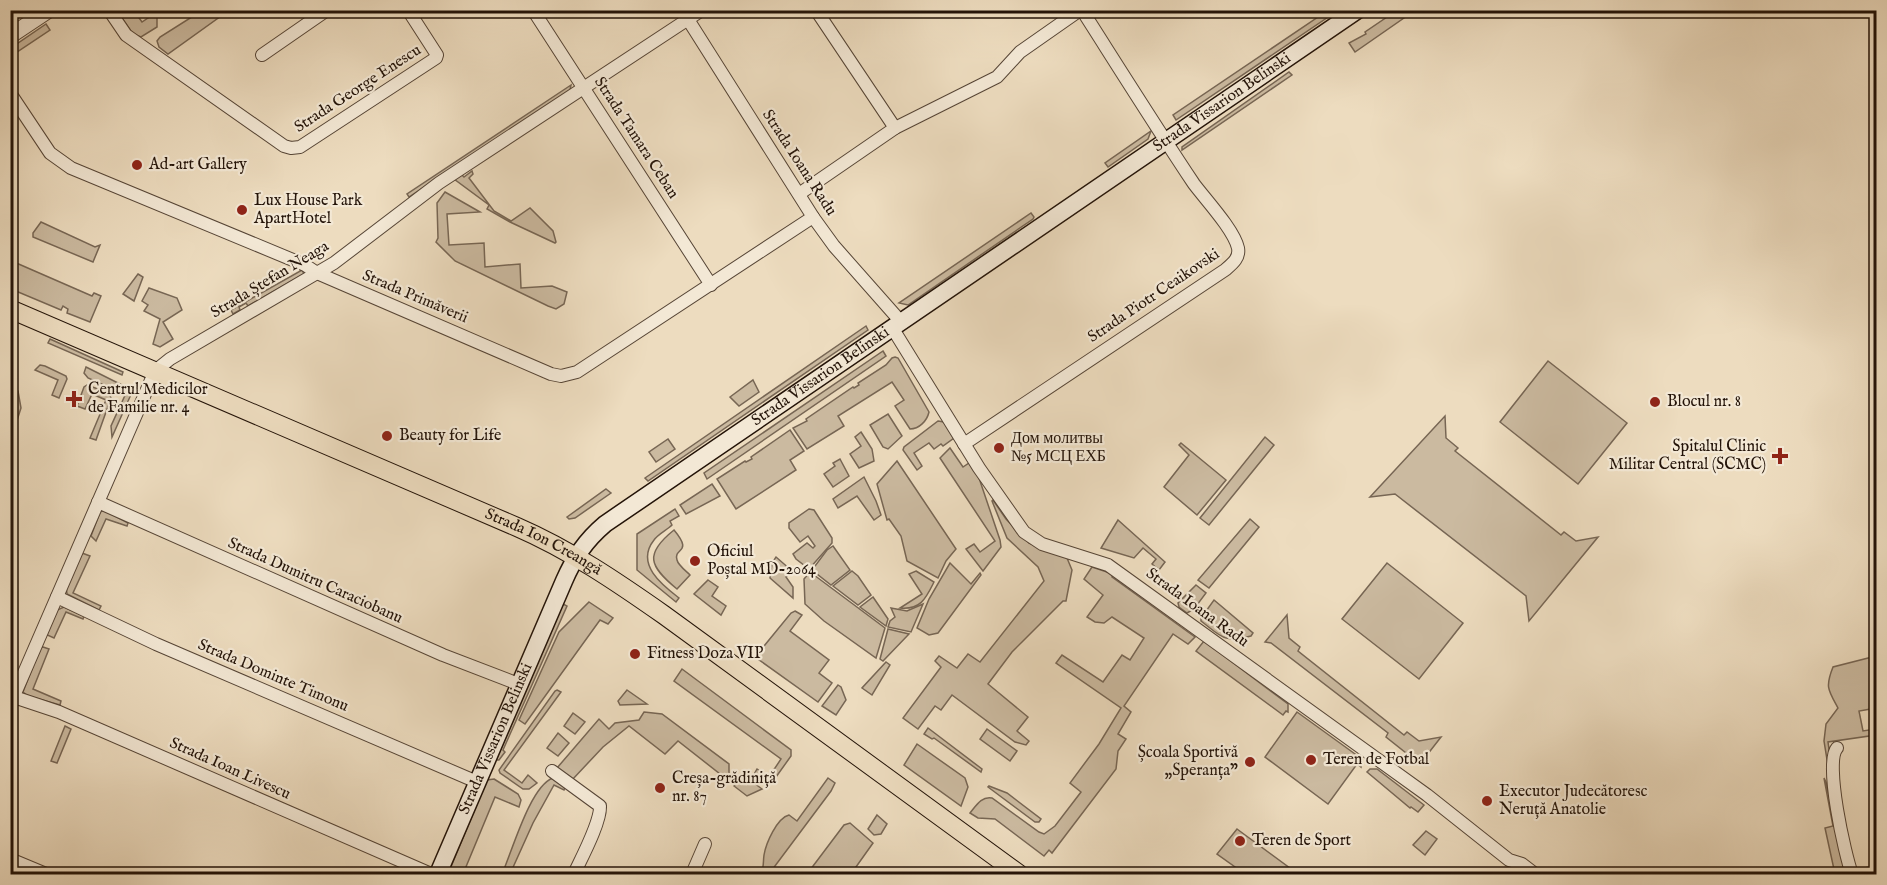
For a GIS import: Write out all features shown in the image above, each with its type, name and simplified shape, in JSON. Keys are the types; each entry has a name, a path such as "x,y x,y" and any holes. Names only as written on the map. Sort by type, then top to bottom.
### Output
{"main road":[{"name":"Strada Vissarion Belinski","path":"438,874 575,556 587,540 605,524 1358,10"},
{"name":"Strada Ion Creangă","path":"10,309 517,527 575,556 673,621 1019,874"}],"street":[{"path":"10,36 49,10"},
{"name":"Strada George Enescu","path":"109,10 126,35 284,146 291,148 300,147 436,58 437,55 408,10"},
{"path":"262,55 327,10"},
{"name":"Strada Tamara Ceban","path":"533,10 711,285"},
{"name":"Strada Ștefan Neaga","path":"155,371 170,359 334,263 439,183 583,87 685,15 702,10"},
{"path":"816,10 895,128"},
{"path":"799,194 895,128 997,77 1020,52 1081,10"},
{"name":"Strada Piotr Ceaikovski","path":"964,444 1225,270 1239,254 1235,240 1081,10"},
{"name":"Strada Ioana Radu","path":"685,15 813,217 897,326 964,444 1016,522 1032,538 1042,544 1108,565 1427,795 1518,869 1535,874"},
{"name":"Strada Primăverii","path":"10,93 44,145 63,165 305,265 317,273 551,374 561,376 577,372 813,217"},
{"path":"12,701 155,371"},
{"name":"Strada Dumitru Caraciobanu","path":"98,502 432,650 520,685"},
{"name":"Strada Dominte Timonu","path":"57,597 156,644 477,782"},
{"name":"Strada Ioan Livescu","path":"12,701 59,712 431,874"},
{"path":"1837,748 1833,754 1833,785 1846,858 1852,874"},
{"path":"552,771 600,806 596,823 574,874"},
{"path":"692,874 705,844"},
{"path":"10,859 46,874"},
{"path":"1866,874 1876,872"}],"shaded area":[{"path":"117,11 134,11 142,22 157,12 157,27 141,37 133,34"},
{"path":"192,11 228,11 168,54 159,47 157,41 195,15"},
{"path":"1327,11 1337,11 1176,120 1173,115"},
{"path":"1396,11 1414,11 1355,52 1349,43 1366,34 1365,32"},
{"path":"46,24 50,30 11,56 11,48"},
{"path":"1289,72 1292,75 1182,150 1182,147"},
{"path":"571,85 570,90 409,197 407,194"},
{"path":"1151,131 1148,139 1108,167 1105,163"},
{"path":"472,171 473,174 469,178 494,211 511,221 530,208 553,231 556,242 510,222 487,209 489,205 454,179 461,174 464,177"},
{"path":"445,192 480,212 447,214 449,245 484,243 485,267 520,264 521,288 552,286 567,292 564,304 556,309 548,306 455,261 436,242 438,238 437,203"},
{"path":"1031,213 1033,219 908,305 899,303"},
{"path":"41,222 95,247 100,245 93,262 33,237 33,233"},
{"path":"14,262 92,296 94,293 101,296 90,322 67,313 68,309 63,306 61,310 11,289 11,270"},
{"path":"302,270 304,274 248,306 246,303 233,314 231,310"},
{"path":"138,274 143,277 134,301 123,294"},
{"path":"149,288 177,298 182,310 163,322 173,339 160,347 153,344 160,319 144,311 148,305 142,301"},
{"path":"866,326 868,330 648,481 645,478"},
{"path":"50,339 123,372 122,375 48,343"},
{"path":"883,351 886,356 707,479 704,473"},
{"path":"895,357 898,358 929,412 922,424 910,429 895,406 904,400 892,382 838,416 844,426 807,449 793,428 859,385 858,383"},
{"path":"1548,361 1627,423 1578,484 1500,422"},
{"path":"40,365 66,376 67,379 59,398 52,395 58,380 35,370"},
{"path":"86,367 122,387 115,390 88,378 84,373"},
{"path":"753,380 759,392 739,406 730,397"},
{"path":"87,385 109,393 111,398 96,440 90,438 106,400 92,394 85,409 77,406 84,387"},
{"path":"126,387 133,390 112,437 111,426 127,391"},
{"path":"11,388 18,391 21,408 12,436"},
{"path":"888,414 902,436 888,449 883,447 870,425"},
{"path":"1445,416 1446,438 1458,448 1455,451 1561,535 1564,532 1576,541 1598,537 1529,621 1526,596 1395,494 1370,497"},
{"path":"938,421 944,422 954,438 934,449 929,443 914,453 922,466 917,470 903,450 904,447"},
{"path":"790,430 804,451 790,460 796,470 736,509 717,479 752,459 751,457"},
{"path":"861,432 872,449 874,461 859,468 850,454 861,446 855,437"},
{"path":"1265,437 1274,445 1209,525 1200,518"},
{"path":"668,439 675,449 656,462 649,452"},
{"path":"1181,443 1226,480 1197,515 1164,487 1189,455 1179,445"},
{"path":"950,448 963,467 969,463 978,475 1000,540 1001,547 983,571 966,549 974,544 980,552 995,541 940,458"},
{"path":"840,459 849,476 833,487 824,474 835,466 833,463"},
{"path":"897,461 956,549 946,561 938,578 907,561 901,536 889,519 887,520 877,484"},
{"path":"864,477 881,515 874,520 857,496 838,508 833,499"},
{"path":"712,484 720,496 686,514 680,505"},
{"path":"606,489 611,493 575,518 567,517"},
{"path":"993,500 1006,519 1029,543 1067,558 1072,570 1066,601 1063,601 1012,652 988,684 1028,717 1017,731 1029,741 1026,745 1015,742 952,695 941,710 935,706 918,729 903,718 941,667 935,661 939,656 957,668 968,654 980,662 1044,581 1038,567 1007,538"},
{"path":"675,509 679,516 670,521 672,525 654,540 648,557 653,573 679,598 676,602 637,570 637,534"},
{"path":"809,509 814,510 832,538 832,543 809,569 793,554 807,543 813,548 815,546 808,536 800,542 789,528 789,523"},
{"path":"104,510 128,523 127,526 106,519 96,541 91,536 100,512"},
{"path":"1250,519 1259,527 1209,588 1198,580"},
{"path":"1118,520 1165,562 1159,570 1152,564 1156,559 1143,548 1134,558 1101,548"},
{"path":"674,530 683,547 678,553 677,560 690,575 677,589 660,573 654,560 654,553 658,546"},
{"path":"833,546 850,570 831,585 812,570 827,550"},
{"path":"82,553 90,556 73,593 101,606 99,610 67,594 66,586"},
{"path":"776,557 791,570 786,577 793,587 793,598 770,578 772,563"},
{"path":"950,563 971,584 980,573 981,575 938,633 929,635 917,628 929,599"},
{"path":"1387,563 1463,623 1419,679 1342,619"},
{"path":"1092,567 1113,574 1112,577 1195,637 1188,644 1173,634 1124,706 1131,712 1118,734 1126,739 1118,751 1116,769 1052,853 1049,850 1044,856 995,819 978,818 970,813 982,800 992,798 1044,834 1055,826 1081,792 1070,783 1099,744 1121,708 1056,663 1062,655 1103,682 1122,655 1130,660 1144,638 1112,617 1104,623 1095,622 1087,617 1103,595 1084,579"},
{"path":"852,571 871,595 858,605 833,586"},
{"path":"916,571 934,582 922,602 913,607 900,608 922,594 909,574"},
{"path":"810,572 885,628 876,658 824,621 805,604 804,579"},
{"path":"708,580 718,587 712,596 726,606 721,615 694,594"},
{"path":"1196,585 1206,593 1194,609 1187,613 1179,607 1178,603"},
{"path":"873,597 888,619 886,626 860,607"},
{"path":"1214,600 1253,633 1251,636 1228,639 1201,621"},
{"path":"589,602 613,618 608,624 600,620 525,724 519,720 559,632"},
{"path":"563,604 567,606 503,750 505,752 499,760 496,760"},
{"path":"923,604 911,632 888,627 890,621 895,617 891,608 907,611"},
{"path":"64,607 84,616 83,619 66,612 54,638 45,634 57,610"},
{"path":"795,611 802,615 790,631 829,660 819,673 832,683 818,702 755,657"},
{"path":"1287,615 1289,638 1300,647 1298,651 1404,735 1407,732 1419,741 1441,737 1420,764 1386,737 1388,733 1271,643 1265,642"},
{"path":"888,629 909,634 883,661 880,659"},
{"path":"1204,641 1288,704 1288,712 1286,711 1283,715 1196,651"},
{"path":"40,648 49,649 33,689 61,701 60,705 28,696 23,692"},
{"path":"1876,656 1876,708 1859,711 1863,731 1875,729 1876,735 1828,742 1831,764 1829,772 1824,741 1826,724 1838,708 1829,688 1833,667"},
{"path":"886,662 890,665 872,695 862,688"},
{"path":"682,669 791,750 791,756 771,784 765,785 753,776 757,769 769,777 781,759 674,681"},
{"path":"838,685 846,700 836,715 822,706"},
{"path":"557,690 561,692 504,770 522,783 528,775 537,783 529,789 523,789 499,770"},
{"path":"627,690 647,704 620,705 618,701"},
{"path":"644,712 662,714 729,764 729,781 678,741 665,754 629,726 603,747 572,780 557,768 599,719 609,729 615,723 639,720"},
{"name":"Teren de Fotbal","path":"1297,712 1362,759 1361,767 1357,764 1328,804 1265,757"},
{"path":"573,713 585,722 575,734 564,726"},
{"path":"65,726 71,729 57,763 51,761"},
{"path":"928,728 982,769 981,772 934,738 924,734"},
{"path":"987,729 1017,751 1010,761 980,739"},
{"path":"558,733 569,743 558,756 547,748"},
{"path":"917,744 965,778 968,787 961,806 904,765"},
{"path":"1370,769 1377,769 1424,805 1418,812 1410,808 1367,772"},
{"path":"746,777 762,789 747,796 734,786 740,779"},
{"path":"553,778 565,787 564,790 554,785 533,823 510,874 502,874 529,806 537,793"},
{"path":"828,778 835,783 831,791 769,874 761,874 765,850 776,826 789,815 797,821"},
{"path":"1824,778 1847,874 1835,874 1825,828 1833,826"},
{"path":"494,779 518,794 521,800 519,807 495,797 463,874 448,874 487,780"},
{"path":"989,786 1007,793 1041,819 1039,822 1035,822"},
{"path":"877,815 887,824 881,834 874,835 868,829"},
{"path":"850,823 873,843 851,874 807,874 844,825"},
{"name":"Teren de Sport","path":"1237,829 1298,874 1245,874 1217,854"},
{"path":"1426,831 1437,839 1425,855 1413,845"}],"place":[{"name":"Ad-art Gallery","path":"137,165"},
{"name":"Lux House Park ApartHotel","path":"242,210"},
{"name":"Centrul Medicilor de Familie nr. 4","path":"74,399"},
{"name":"Blocul nr. 8","path":"1655,402"},
{"name":"Beauty for Life","path":"387,436"},
{"name":"Дом молитвы №5 МСЦ ЕХБ","path":"999,448"},
{"name":"Spitalul Clinic Militar Central (SCMC)","path":"1780,456"},
{"name":"Oficiul Poștal MD-2064","path":"695,561"},
{"name":"Fitness Doza VIP","path":"635,654"},
{"name":"Teren de Fotbal","path":"1311,760"},
{"name":"Școala Sportivă „Speranța”","path":"1250,762"},
{"name":"Creșa-grădiniță nr. 87","path":"660,788"},
{"name":"Executor Judecătoresc Neruță Anatolie","path":"1487,801"},
{"name":"Teren de Sport","path":"1240,841"}]}
